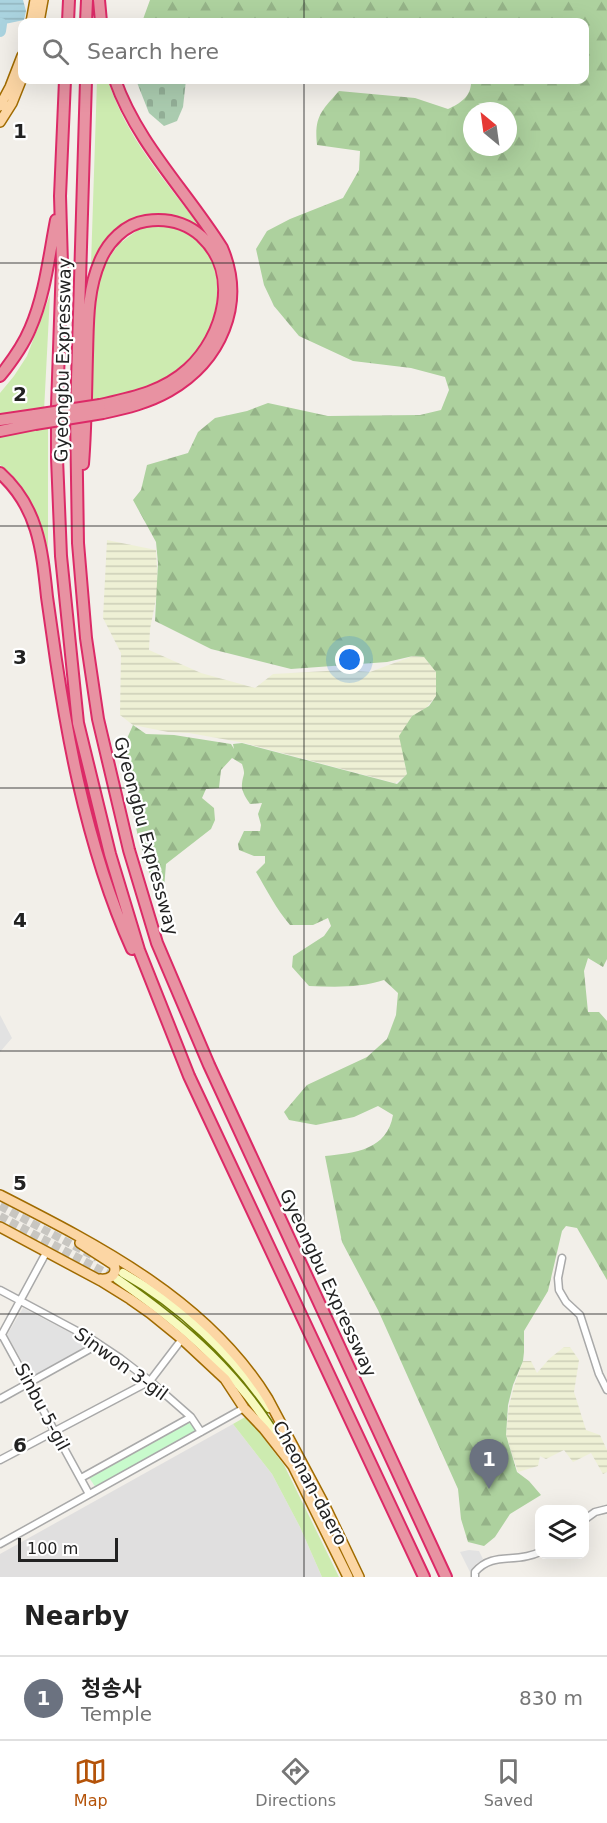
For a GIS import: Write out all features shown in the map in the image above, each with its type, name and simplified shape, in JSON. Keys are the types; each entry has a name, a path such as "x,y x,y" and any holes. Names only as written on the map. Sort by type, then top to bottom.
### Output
{"highway":[{"path":"68,18 69,0"},
{"path":"86,18 87,0"},
{"path":"99,0 101,18"},
{"name":"Gyeongbu Expressway","path":"65,84 60,196 62,264 57,386 57,458 61,556 78,723 110,854 138,950 189,1076 424,1577"},
{"name":"Gyeongbu Expressway","path":"86,84 76,414 78,543 86,638 98,719 129,850 157,943 214,1075 446,1577"},
{"path":"0,420 35,419 129,407 158,397 193,374 205,361 221,336 230,310 232,287 228,261 222,248 140,132 126,108 117,84"},
{"path":"0,376 22,345 34,318 42,292 60,196"},
{"path":"78,543 85,443 89,299 95,272 107,246 133,225 162,220 187,226 204,240 217,258 222,270 223,303 214,333 193,364 178,376 162,386 102,409"},
{"path":"0,430 35,419"},
{"path":"0,473 21,497 38,533 65,715 78,782 96,851 121,924 189,1076"}],"main road":[{"path":"32,18 35,0"},
{"path":"40,18 42,0"},
{"path":"0,106 18,66"},
{"path":"0,122 12,103 20,84"},
{"path":"0,1195 115,1256 211,1328 259,1383 291,1441"},
{"path":"29,1210 114,1265 113,1275 107,1279 97,1279"},
{"path":"0,1227 97,1279 150,1313 182,1339 225,1379 244,1408 264,1429 292,1466"},
{"name":"Cheonan-daero","path":"348,1577 269,1423 225,1369 179,1324 120,1276 178,1311 240,1371 266,1403 291,1441 359,1577"}],"street":[{"path":"1,1336 47,1251"},
{"path":"562,1258 558,1278 559,1290 566,1302 580,1315 599,1374 607,1390"},
{"name":"Sinwon 3-gil","path":"0,1290 99,1344 150,1381 191,1417 201,1432"},
{"name":"Sinbu 5-gil","path":"1,1336 89,1494"},
{"path":"0,1460 150,1381 182,1339"},
{"path":"0,1399 99,1344"},
{"path":"0,1543 244,1408"},
{"path":"81,1478 191,1417"},
{"path":"589,1516 594,1512 607,1509"},
{"path":"475,1577 475,1572 484,1562 520,1558 535,1554"}],"shaded area":[{"path":"0,1015 12,1038 0,1052"},
{"path":"23,1308 88,1342 85,1348 32,1379 7,1335"},
{"path":"233,1424 272,1474 300,1527 322,1577 0,1577 0,1554"},
{"path":"479,1551 483,1559 470,1572 460,1552"}],"green space":[{"path":"150,0 607,0 607,959 603,967 588,958 584,971 588,1012 599,1012 607,1021 607,1280 577,1228 566,1226 562,1231 548,1291 524,1331 523,1361 508,1405 506,1435 517,1472 529,1481 541,1495 510,1514 495,1537 484,1546 468,1542 461,1519 458,1489 378,1310 342,1242 325,1156 358,1151 377,1143 390,1127 393,1115 378,1106 354,1117 316,1125 289,1120 284,1112 307,1085 367,1057 387,1039 396,1015 398,993 384,980 357,986 309,986 292,967 293,956 324,936 331,926 328,918 313,925 290,925 256,872 265,863 265,856 254,856 239,850 238,844 244,831 260,831 258,814 262,803 250,804 248,802 242,789 244,773 242,764 232,758 221,770 219,788 206,789 202,798 214,808 215,820 211,829 166,864 162,913 138,837 121,752 133,725 146,734 174,735 231,744 234,749 233,744 242,743 397,784 407,774 399,736 412,716 429,706 436,696 436,672 424,657 413,656 387,662 291,669 211,649 155,621 158,563 156,542 133,500 141,490 147,465 188,453 198,432 215,418 247,411 268,403 328,416 420,415 441,410 449,390 445,377 411,368 353,361 299,336 274,306 264,285 256,249 267,231 290,219 343,198 359,170 360,151 317,145 316,135 320,115 339,91 415,98 448,109 465,98 471,84 589,84 589,18 143,18"},
{"path":"97,84 109,84 115,101 136,140 202,229 173,215 154,215 102,246 91,265"},
{"path":"138,84 186,84 183,107 177,121 164,126 149,113"},
{"path":"157,225 176,229 191,236 211,259 216,274 217,290 216,307 211,324 195,357 172,376 146,388 90,401 94,296 104,265 119,244 139,229"},
{"path":"50,295 44,411 0,416 0,393 27,356"},
{"path":"48,428 48,563 33,509 19,483 0,465 0,436"},
{"path":"107,540 156,550 158,589 150,629 149,650 201,673 255,688 273,674 344,670 370,672 413,656 424,657 436,672 436,696 426,708 412,716 400,736 407,775 395,783 245,743 133,725 120,715 121,653 103,618"},
{"path":"564,1347 570,1347 579,1360 574,1392 586,1430 600,1435 607,1450 607,1472 603,1474 591,1453 573,1462 564,1450 546,1459 540,1456 538,1466 518,1472 506,1435 509,1406 523,1361 531,1361 537,1373"},
{"path":"247,1416 284,1465 339,1577 322,1577 300,1527 272,1474 233,1424"},
{"path":"188,1422 197,1429 197,1432 96,1488 88,1476"}],"water":[{"path":"0,0 23,0 26,11 24,18 0,25"}],"waterway":[{"path":"0,31 1,24"}],"tunnel":[{"path":"0,1206 97,1258"},
{"path":"0,1216 116,1278"}],"place":[{"name":"청송사","path":"489,1489"}]}
